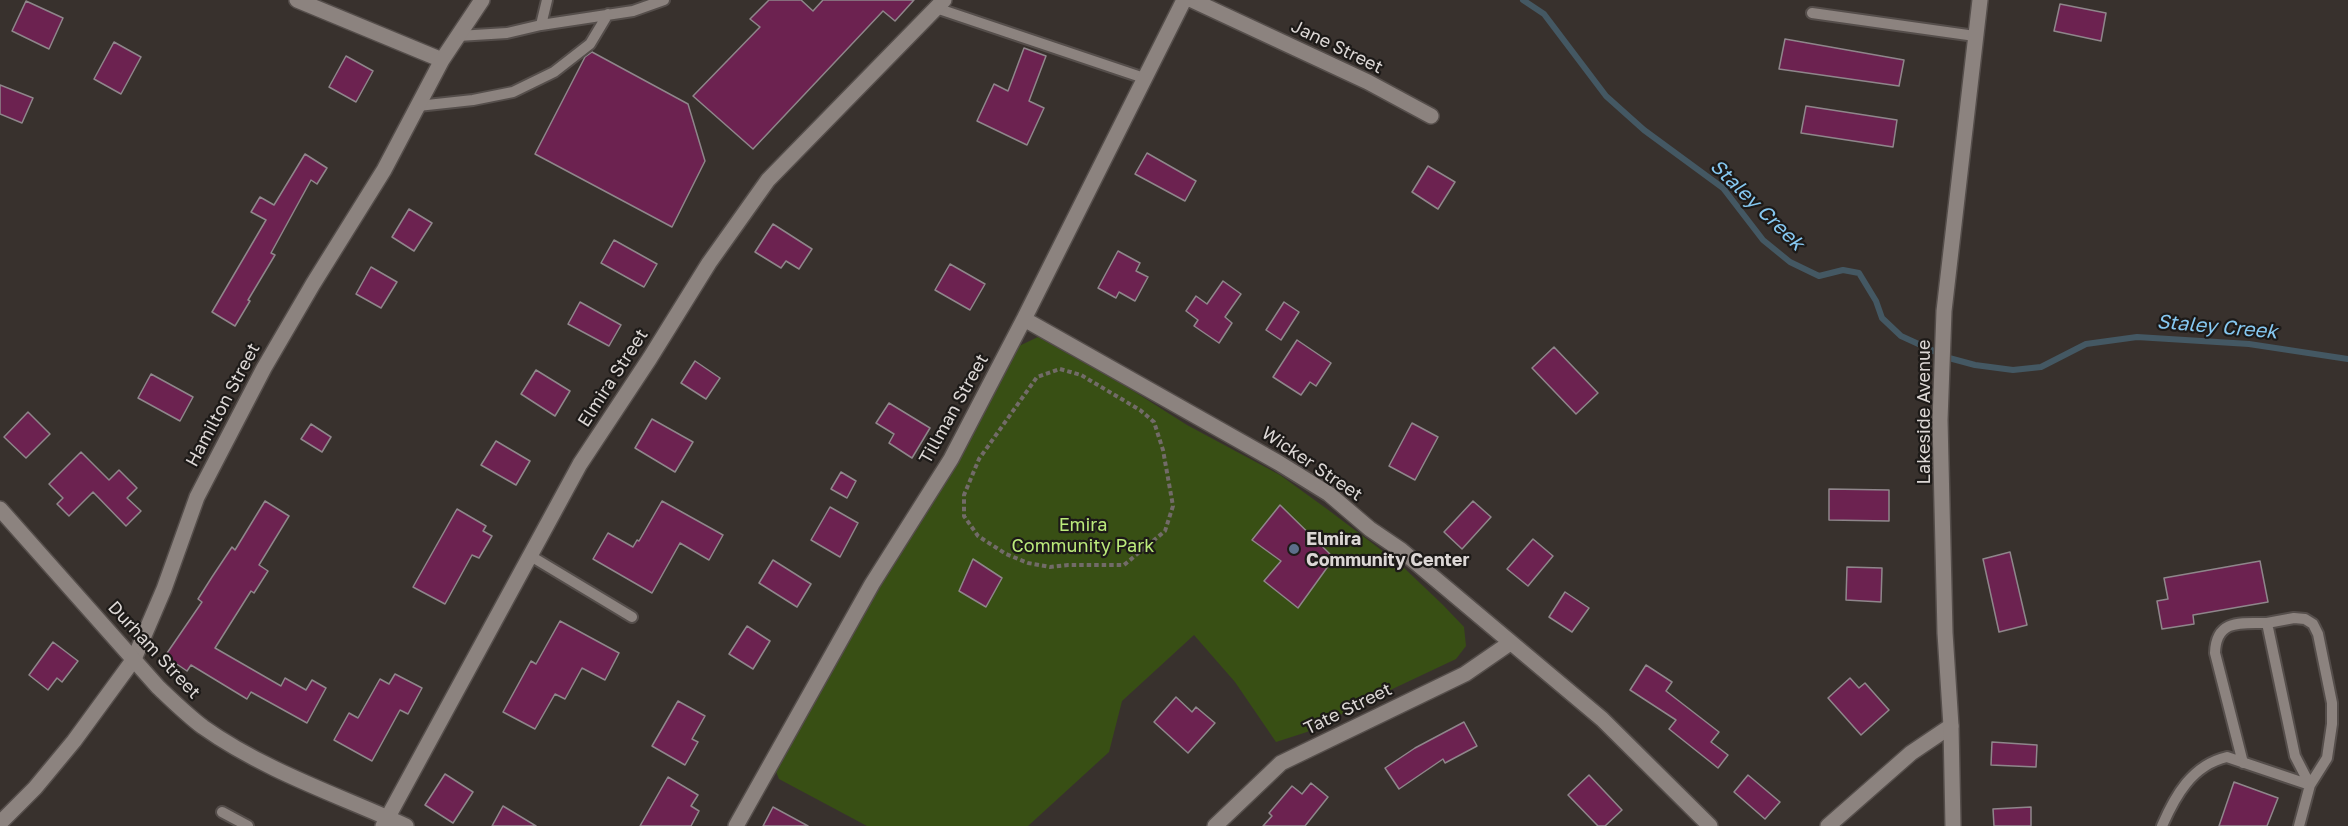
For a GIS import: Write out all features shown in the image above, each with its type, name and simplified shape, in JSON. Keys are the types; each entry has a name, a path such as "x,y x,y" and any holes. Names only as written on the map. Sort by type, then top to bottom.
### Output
{"street":[{"path":"297,0 442,60"},
{"name":"Hamilton Street","path":"3,823 74,741 134,659 164,589 197,497 264,368 312,284 384,170 442,60 482,0"},
{"name":"Tillman Street","path":"736,826 872,584 951,459 1024,320 1184,0"},
{"name":"Jane Street","path":"1192,0 1368,82 1431,116"},
{"name":"Lakeside Avenue","path":"1953,826 1951,726 1945,633 1940,420 1944,311 1980,0"},
{"name":"Elmira Street","path":"386,822 580,464 709,263 768,180 940,4"},
{"name":"Wicker Street","path":"1024,320 1202,418 1329,494 1370,529 1401,550 1602,719 1710,826"},
{"name":"Durham Street","path":"0,509 158,687 204,728 254,758 311,786 386,822 406,826"},
{"name":"Tate Street","path":"1215,826 1281,762 1465,674 1510,643"},
{"path":"1828,826 1911,753 1951,726"}],"lane":[{"path":"541,25 547,0"},
{"path":"458,36 507,33 541,25 633,11 664,0"},
{"path":"940,4 1144,78"},
{"path":"1812,13 1975,36"},
{"path":"418,106 473,100 513,92 554,72 591,44 608,14"},
{"path":"529,555 632,617"},
{"path":"2243,763 2216,652 2216,640 2222,630 2237,623 2305,619 2313,624 2318,634 2332,703 2332,724 2327,758 2310,785 2299,826"},
{"path":"2267,623 2295,756 2310,785"},
{"path":"2162,826 2172,801 2198,771 2214,760 2227,757 2310,785"},
{"path":"222,812 248,826"}],"path":[{"path":"1060,369 1081,375 1140,410 1154,422 1173,506 1165,531 1124,565 1079,565 1050,567 1028,563 1006,554 978,536 964,516 964,495 979,459 1037,377 1060,369"}],"green space":[{"name":"Emira Community Park","path":"1038,337 1127,387 1187,425 1280,475 1401,565 1464,627 1466,646 1456,659 1307,732 1276,742 1235,682 1194,635 1122,701 1109,752 1028,826 867,826 779,779 775,769 866,607 956,461 1019,346"}],"building":[{"path":"769,0 801,0 813,11 823,0 914,0 895,21 883,11 753,149 693,96 760,27 750,19"},
{"path":"26,1 63,18 49,49 12,31"},
{"path":"2060,4 2106,13 2101,41 2054,31"},
{"path":"1785,39 1904,60 1899,86 1779,69"},
{"path":"114,42 141,57 121,94 94,79"},
{"path":"1024,48 1046,56 1029,101 1044,108 1027,145 977,121 994,84 1008,91"},
{"path":"592,52 688,104 705,161 672,227 535,154 585,57"},
{"path":"346,56 373,71 356,102 329,87"},
{"path":"0,85 33,98 22,123 0,114"},
{"path":"1806,106 1897,120 1893,147 1801,133"},
{"path":"1147,153 1196,181 1185,201 1135,174"},
{"path":"305,154 327,168 317,184 311,180 271,253 275,255 235,326 212,312 266,220 251,212 260,197 274,205"},
{"path":"1428,166 1455,182 1438,209 1412,192"},
{"path":"409,209 432,223 414,251 392,237"},
{"path":"773,224 812,249 799,269 786,261 781,268 755,252"},
{"path":"614,240 657,264 644,287 601,263"},
{"path":"1118,251 1140,263 1136,271 1148,277 1135,301 1119,292 1116,298 1098,288"},
{"path":"950,264 985,284 970,310 935,290"},
{"path":"371,267 397,282 381,308 356,294"},
{"path":"1223,281 1241,294 1225,317 1232,323 1219,343 1194,326 1198,320 1186,311 1196,296 1207,304"},
{"path":"580,302 621,325 609,346 568,324"},
{"path":"1284,302 1299,312 1281,340 1266,330"},
{"path":"1297,340 1331,363 1316,386 1310,382 1301,395 1273,377"},
{"path":"1554,347 1598,393 1576,414 1532,368"},
{"path":"695,361 720,378 706,399 681,383"},
{"path":"536,370 570,391 555,416 521,394"},
{"path":"151,374 193,397 180,421 138,398"},
{"path":"889,403 930,428 912,458 889,443 894,434 876,423"},
{"path":"28,412 50,434 26,458 4,437"},
{"path":"652,419 693,442 675,472 635,448"},
{"path":"1412,423 1438,437 1415,480 1389,466"},
{"path":"311,424 331,437 322,452 301,439"},
{"path":"496,441 530,461 516,485 481,465"},
{"path":"81,452 109,480 119,470 137,488 127,498 141,511 126,526 93,492 69,516 57,504 63,498 49,484"},
{"path":"841,472 856,481 847,498 831,489"},
{"path":"1829,489 1889,490 1889,521 1829,520"},
{"path":"265,501 289,516 259,565 268,571 254,593 251,591 215,648 281,686 285,678 306,690 312,680 326,688 307,723 251,692 247,699 191,665 187,671 165,656 202,602 198,599 212,577 232,547 235,550"},
{"path":"662,501 723,535 709,560 680,543 652,593 593,559 608,533 633,547 637,540 639,541"},
{"path":"1473,501 1491,517 1462,549 1444,532"},
{"name":"Elmira Community Center","path":"1280,505 1334,558 1298,608 1264,581 1281,561 1252,540"},
{"path":"830,507 858,523 840,557 811,540"},
{"path":"457,509 486,526 483,531 492,536 479,558 472,555 445,604 413,587"},
{"path":"1533,539 1553,556 1528,586 1507,569"},
{"path":"2010,552 2027,625 1999,632 1983,559"},
{"path":"973,559 1002,578 986,607 959,591"},
{"path":"773,560 811,584 797,607 759,583"},
{"path":"2260,561 2268,602 2193,615 2194,624 2162,629 2157,601 2168,599 2164,578"},
{"path":"1847,567 1882,568 1881,602 1846,600"},
{"path":"1565,592 1589,608 1572,632 1549,617"},
{"path":"560,621 619,653 605,680 582,668 565,699 555,694 535,729 503,712 531,661 536,664"},
{"path":"747,626 770,641 753,669 729,654"},
{"path":"53,642 78,661 62,682 57,678 48,690 29,675"},
{"path":"1646,665 1672,682 1666,691 1719,732 1711,742 1728,755 1718,768 1669,729 1676,720 1630,690"},
{"path":"395,674 422,688 408,714 400,710 372,761 334,740 349,713 358,718 380,679 389,684"},
{"path":"1850,678 1859,688 1865,683 1889,710 1861,735 1828,698"},
{"path":"1176,697 1192,712 1196,707 1215,723 1188,753 1154,722"},
{"path":"678,701 705,716 692,739 698,742 685,765 652,746"},
{"path":"1464,722 1477,746 1445,763 1443,759 1399,789 1385,768 1415,748"},
{"path":"1992,742 2037,745 2036,767 1991,765"},
{"path":"445,774 473,792 453,823 425,805"},
{"path":"1589,775 1622,810 1605,826 1598,826 1568,795"},
{"path":"1748,775 1780,802 1765,819 1734,792"},
{"path":"668,777 698,795 691,806 699,811 691,826 640,826"},
{"path":"2234,782 2278,798 2267,826 2219,826"},
{"path":"1311,783 1328,797 1305,826 1263,826 1272,816 1269,813 1292,786 1302,794"},
{"path":"503,806 536,826 492,826"},
{"path":"773,807 808,826 763,826"},
{"path":"2031,807 2031,826 1994,826 1993,809"}],"waterway":[{"name":"Staley Creek","path":"1523,0 1544,14 1606,96 1644,130 1723,188 1763,240 1790,262 1819,276 1843,270 1859,273 1876,301 1882,318 1901,336 1949,358 1975,365 2013,370 2041,367 2086,344 2137,337 2249,344 2348,359"}],"place":[{"name":"Elmira Community Center","path":"1294,549"}]}
